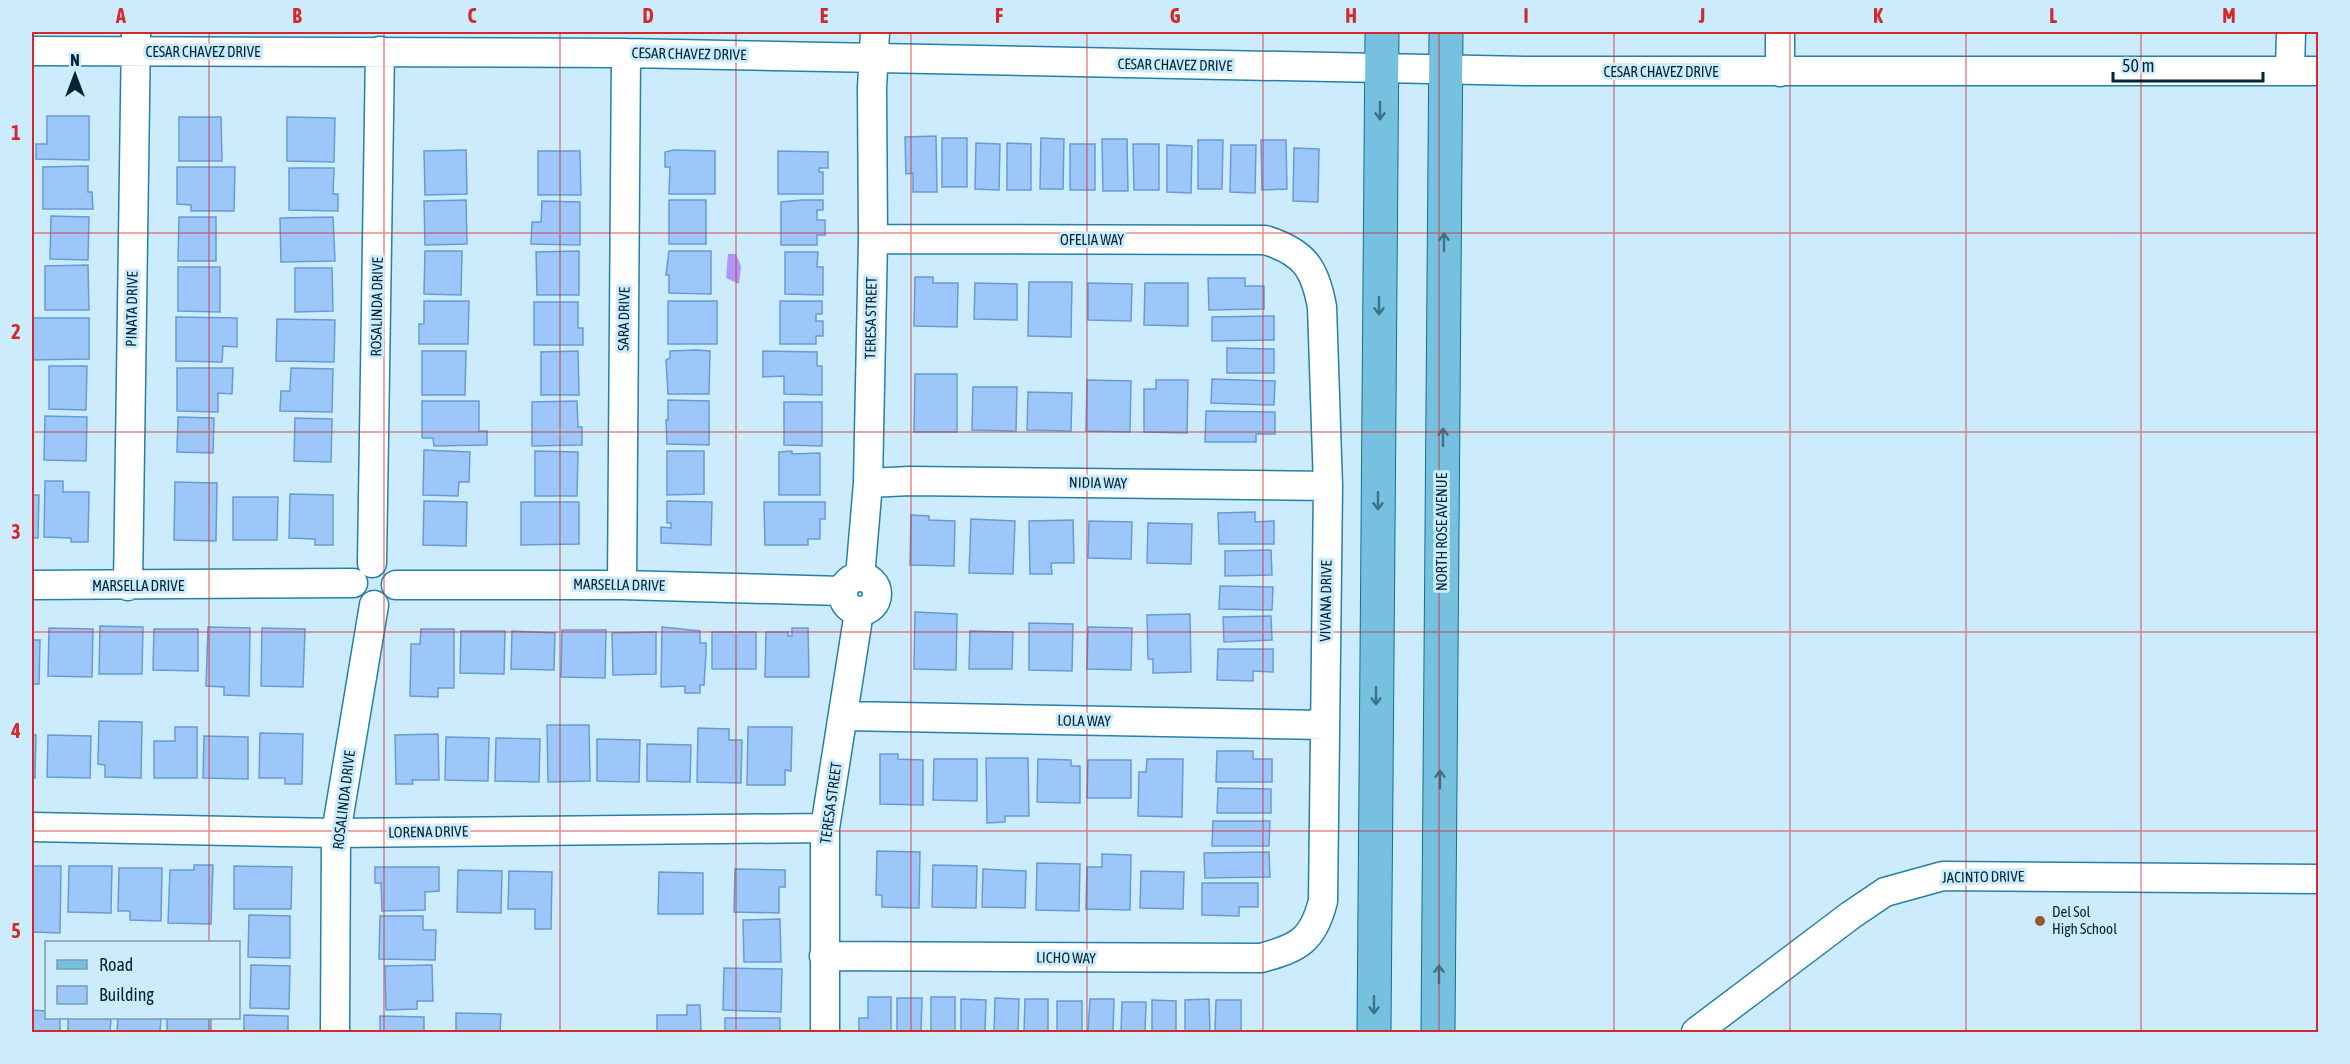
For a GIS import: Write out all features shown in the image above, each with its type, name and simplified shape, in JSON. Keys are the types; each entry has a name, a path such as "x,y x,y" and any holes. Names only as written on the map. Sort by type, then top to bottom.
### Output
{"main road":[{"path":"1374,1032 1382,32"},
{"name":"NORTH ROSE AVENUE","path":"1438,1032 1446,32"}],"street":[{"path":"1780,32 1780,72"},
{"path":"2290,70 2291,32"},
{"name":"CESAR CHAVEZ DRIVE","path":"32,51 136,42 380,51 626,53 875,45 1380,70 2319,71"},
{"name":"PINATA DRIVE","path":"128,586 136,42"},
{"name":"TERESA STREET","path":"825,1032 825,828 844,716 854,593 867,483 873,239 872,88 875,45"},
{"name":"ROSALINDA DRIVE","path":"372,562 380,51"},
{"name":"SARA DRIVE","path":"622,585 626,53"},
{"name":"OFELIA WAY","path":"873,239 1265,240 1282,245 1304,261"},
{"name":"VIVIANA DRIVE","path":"1304,261 1317,279 1322,307 1328,486 1323,901 1318,919 1304,942"},
{"name":"NIDIA WAY","path":"867,483 910,481 1328,486"},
{"path":"372,562 389,568 396,585 389,600 374,605 363,602 356,594 353,584 356,573 362,566 372,562"},
{"name":"MARSELLA DRIVE","path":"32,585 353,584"},
{"name":"MARSELLA DRIVE","path":"396,585 622,585 854,593"},
{"name":"ROSALINDA DRIVE","path":"335,1032 336,833 374,605"},
{"name":"LOLA WAY","path":"844,716 1324,725"},
{"name":"LORENA DRIVE","path":"32,827 336,833 825,828"},
{"name":"JACINTO DRIVE","path":"1696,1032 1885,892 1943,876 2319,879"},
{"name":"LICHO WAY","path":"824,956 1261,958 1287,951 1304,942"}],"shaded area":[{"path":"728,254 736,254 741,266 739,284 726,278"}],"building":[{"path":"47,116 89,116 89,160 36,159 36,144 47,144"},
{"path":"179,117 221,117 222,161 179,161"},
{"path":"287,117 335,118 334,162 287,161"},
{"path":"936,136 937,192 913,192 913,173 906,174 905,137"},
{"path":"942,138 967,138 967,187 942,187"},
{"path":"1041,138 1064,139 1063,189 1040,189"},
{"path":"1102,139 1127,139 1128,191 1103,191"},
{"path":"1198,140 1223,140 1222,189 1198,189"},
{"path":"1261,140 1286,140 1287,189 1262,190"},
{"path":"976,143 1000,144 999,190 975,189"},
{"path":"1007,143 1031,144 1031,190 1007,190"},
{"path":"1070,144 1095,144 1095,190 1070,190"},
{"path":"1133,144 1159,144 1159,190 1134,190"},
{"path":"1167,145 1192,146 1191,193 1167,192"},
{"path":"1231,145 1256,145 1255,193 1230,192"},
{"path":"1294,148 1319,149 1318,202 1293,201"},
{"path":"466,150 467,194 425,195 424,151"},
{"path":"674,150 715,151 715,194 669,194 670,167 665,167 665,152"},
{"path":"538,151 580,151 581,195 538,195"},
{"path":"778,151 828,152 828,168 819,168 819,172 823,172 823,194 778,194"},
{"path":"88,166 88,192 92,192 93,209 43,209 43,167"},
{"path":"177,167 235,167 234,211 191,211 191,205 177,204"},
{"path":"289,168 334,168 333,194 338,194 338,211 289,210"},
{"path":"466,200 467,244 425,245 424,201"},
{"path":"669,200 706,200 706,244 669,244"},
{"path":"823,200 823,210 817,210 817,220 825,220 825,235 817,235 817,245 781,245 781,202"},
{"path":"542,201 580,202 580,245 531,244 532,222 541,222"},
{"path":"51,216 89,217 88,260 50,259"},
{"path":"179,217 216,217 216,261 178,261"},
{"path":"333,217 335,261 281,262 280,218"},
{"path":"425,251 462,251 461,295 424,294"},
{"path":"579,251 579,295 537,295 536,252"},
{"path":"669,251 711,251 711,294 669,293 669,275 666,275"},
{"path":"785,252 818,252 817,267 823,267 823,295 785,294"},
{"path":"88,265 89,310 45,310 45,266"},
{"path":"178,267 220,267 220,312 178,311"},
{"path":"295,268 332,268 333,311 295,312"},
{"path":"915,277 933,277 933,283 958,283 957,327 914,326"},
{"path":"1208,278 1245,278 1245,286 1264,286 1264,309 1209,310"},
{"path":"1029,282 1072,282 1071,337 1028,336"},
{"path":"975,283 1017,284 1017,320 974,319"},
{"path":"1088,283 1132,284 1131,321 1088,320"},
{"path":"1145,283 1188,283 1188,326 1144,325"},
{"path":"424,301 469,301 468,344 419,344 419,324 424,324"},
{"path":"668,301 717,301 717,344 668,344"},
{"path":"780,301 822,301 822,314 816,314 816,321 823,321 823,336 816,336 816,344 780,344"},
{"path":"534,302 578,302 578,328 583,328 583,345 534,345"},
{"path":"1274,316 1274,340 1212,341 1212,317"},
{"path":"176,317 237,318 237,347 223,346 222,362 176,361"},
{"path":"32,318 89,318 89,359 32,360"},
{"path":"277,319 335,320 334,362 276,361"},
{"path":"1227,348 1274,349 1274,373 1227,373"},
{"path":"422,351 466,351 465,395 422,395"},
{"path":"578,351 579,395 541,395 541,352"},
{"path":"670,351 710,351 709,394 668,394 666,360 670,358"},
{"path":"763,351 817,352 817,366 822,366 822,395 784,394 784,376 763,377"},
{"path":"49,366 87,366 86,410 49,409"},
{"path":"177,368 233,368 232,394 218,393 218,412 177,411"},
{"path":"291,368 333,369 332,412 280,411 281,391 290,391"},
{"path":"915,374 957,374 957,432 914,432"},
{"path":"1212,379 1275,381 1274,405 1211,403"},
{"path":"1087,380 1131,381 1130,432 1086,431"},
{"path":"1156,380 1188,380 1187,433 1144,432 1144,389 1156,389"},
{"path":"973,387 1017,387 1016,431 972,430"},
{"path":"1028,392 1072,393 1071,431 1027,430"},
{"path":"668,400 709,401 709,445 667,444"},
{"path":"422,401 479,401 479,431 487,431 487,445 434,446 433,438 422,438"},
{"path":"577,401 578,427 582,427 582,445 532,446 532,402"},
{"path":"784,402 822,402 822,446 784,445"},
{"path":"1206,411 1275,412 1275,434 1256,434 1256,442 1205,442"},
{"path":"45,416 87,417 86,461 44,460"},
{"path":"178,417 214,418 213,453 177,452"},
{"path":"295,418 332,419 331,462 294,461"},
{"path":"424,450 470,452 469,482 459,482 458,496 423,495"},
{"path":"535,451 578,452 577,496 535,496"},
{"path":"667,451 704,451 704,494 667,495"},
{"path":"792,451 792,454 820,453 820,495 779,495 779,452"},
{"path":"45,481 63,481 63,492 89,492 88,542 71,542 71,538 44,537"},
{"path":"175,482 217,483 216,541 174,540"},
{"path":"290,494 333,495 333,545 315,545 315,539 289,538"},
{"path":"32,495 39,495 38,538 32,538"},
{"path":"233,497 278,497 277,540 233,540"},
{"path":"424,501 467,502 466,546 423,545"},
{"path":"667,501 712,502 711,545 661,543 661,527 671,528 671,523 667,523"},
{"path":"521,502 579,502 579,544 521,545"},
{"path":"764,502 825,502 825,519 820,519 820,539 808,539 808,545 765,545"},
{"path":"1255,512 1255,522 1274,521 1274,544 1219,544 1218,513"},
{"path":"911,515 929,516 929,520 955,521 954,566 910,565"},
{"path":"971,519 1015,521 1013,574 969,573"},
{"path":"1073,520 1074,563 1051,563 1052,574 1030,574 1029,521"},
{"path":"1089,521 1132,522 1131,559 1088,558"},
{"path":"1148,523 1192,524 1191,564 1147,563"},
{"path":"1271,550 1272,575 1225,576 1225,551"},
{"path":"1220,586 1273,587 1272,610 1219,609"},
{"path":"915,612 957,614 956,670 914,669"},
{"path":"1190,614 1191,672 1153,673 1153,659 1148,659 1147,615"},
{"path":"1271,616 1272,640 1224,642 1223,617"},
{"path":"1029,623 1073,624 1072,671 1029,670"},
{"path":"32,626 33,640 40,640 39,684 32,684"},
{"path":"100,626 143,627 142,674 99,674"},
{"path":"208,627 250,628 249,696 224,695 224,687 206,686"},
{"path":"662,627 700,631 700,643 706,643 706,653 704,685 700,685 700,693 685,693 685,686 661,687"},
{"path":"1088,627 1132,628 1131,670 1087,669"},
{"path":"49,628 93,629 92,677 48,676"},
{"path":"262,628 305,629 303,687 261,686"},
{"path":"792,628 808,628 809,677 765,677 766,632 788,632 788,636 792,636"},
{"path":"154,629 198,629 198,671 153,670"},
{"path":"421,629 454,629 454,688 438,688 438,697 410,696 411,644 420,644"},
{"path":"562,630 606,630 605,678 561,677"},
{"path":"461,631 505,631 504,674 460,673"},
{"path":"512,631 555,633 554,670 511,669"},
{"path":"970,631 1013,632 1012,669 969,669"},
{"path":"656,632 656,674 613,675 612,633"},
{"path":"712,632 756,632 756,669 712,669"},
{"path":"1218,649 1273,649 1273,672 1253,671 1253,681 1217,680"},
{"path":"99,721 142,722 141,778 105,777 105,765 98,764"},
{"path":"547,725 589,725 590,781 548,782"},
{"path":"175,727 197,727 197,778 154,778 154,741 175,741"},
{"path":"748,727 792,727 791,771 785,770 785,785 747,785"},
{"path":"698,728 729,729 729,740 742,740 741,783 697,782"},
{"path":"260,733 303,734 302,784 285,784 285,778 259,778"},
{"path":"438,734 439,780 412,780 413,784 396,784 395,735"},
{"path":"32,735 36,735 35,778 32,778"},
{"path":"48,735 91,736 90,778 47,777"},
{"path":"204,736 248,737 248,779 203,778"},
{"path":"446,737 489,738 488,781 445,780"},
{"path":"496,738 540,739 539,782 495,781"},
{"path":"597,739 640,740 639,782 597,781"},
{"path":"647,744 691,745 690,782 647,781"},
{"path":"1217,751 1253,751 1253,759 1272,759 1272,782 1216,782"},
{"path":"880,754 898,754 898,759 923,760 923,805 880,804"},
{"path":"986,758 1028,758 1029,816 1005,816 1005,822 987,823"},
{"path":"934,759 977,759 977,801 933,800"},
{"path":"1038,759 1071,760 1071,766 1080,766 1080,803 1037,802"},
{"path":"1147,759 1183,759 1182,817 1138,816 1139,772 1146,772"},
{"path":"1088,760 1131,760 1131,798 1087,798"},
{"path":"1218,788 1271,789 1271,813 1217,813"},
{"path":"1213,821 1270,821 1269,846 1212,846"},
{"path":"877,851 920,852 919,908 882,907 882,895 876,895"},
{"path":"1269,852 1270,877 1205,878 1204,853"},
{"path":"1102,854 1131,855 1130,910 1086,909 1087,867 1102,867"},
{"path":"1037,863 1080,864 1079,911 1036,910"},
{"path":"194,865 213,865 211,924 168,923 170,870 194,870"},
{"path":"933,865 977,866 976,908 932,907"},
{"path":"32,866 61,866 60,933 32,932"},
{"path":"69,866 112,866 111,913 68,912"},
{"path":"234,866 292,867 291,909 234,909"},
{"path":"375,867 439,867 439,891 425,892 425,910 382,911 381,883 375,883"},
{"path":"119,868 162,868 161,921 130,920 130,911 118,911"},
{"path":"735,869 785,870 785,887 779,887 779,913 734,912"},
{"path":"983,869 1026,871 1025,908 982,907"},
{"path":"458,870 502,871 501,913 457,912"},
{"path":"509,871 552,872 551,929 535,929 535,909 508,909"},
{"path":"1141,871 1184,872 1183,909 1140,908"},
{"path":"659,872 703,873 703,914 658,914"},
{"path":"1202,883 1258,883 1258,907 1239,907 1239,916 1202,915"},
{"path":"249,915 290,916 290,958 248,957"},
{"path":"380,916 423,916 423,930 436,930 435,960 379,959"},
{"path":"780,919 781,962 744,962 743,920"},
{"path":"251,965 290,966 289,1009 250,1008"},
{"path":"432,965 433,1001 417,1001 417,1009 386,1010 385,966"},
{"path":"724,968 782,969 781,1012 723,1010"},
{"path":"868,997 891,997 891,1032 859,1032 859,1018 868,1018"},
{"path":"931,997 955,997 955,1032 931,1032"},
{"path":"897,998 922,998 921,1032 897,1032"},
{"path":"995,998 1019,999 1018,1032 994,1032"},
{"path":"961,999 986,1000 985,1032 961,1032"},
{"path":"1025,999 1048,999 1048,1032 1024,1032"},
{"path":"1090,999 1114,999 1113,1032 1088,1032"},
{"path":"1209,999 1210,1032 1185,1032 1185,1000"},
{"path":"1152,1000 1176,1001 1176,1032 1152,1032"},
{"path":"1216,1000 1241,1000 1241,1032 1215,1032"},
{"path":"1057,1001 1082,1001 1082,1032 1057,1032"},
{"path":"1122,1002 1146,1002 1145,1032 1121,1032"},
{"path":"687,1005 700,1005 701,1032 657,1032 657,1015 687,1015"},
{"path":"32,1010 45,1011 45,1019 60,1019 60,1032 32,1032"},
{"path":"456,1013 501,1014 500,1032 456,1032"},
{"path":"244,1015 288,1016 288,1032 244,1032"},
{"path":"380,1016 424,1017 424,1032 380,1032"},
{"path":"725,1018 780,1018 780,1032 725,1031"},
{"path":"68,1019 111,1019 110,1032 68,1032"},
{"path":"118,1019 161,1019 160,1032 117,1032"},
{"path":"167,1019 211,1019 211,1032 167,1032"}],"place":[{"name":"Del Sol High School","path":"2040,921"}]}
